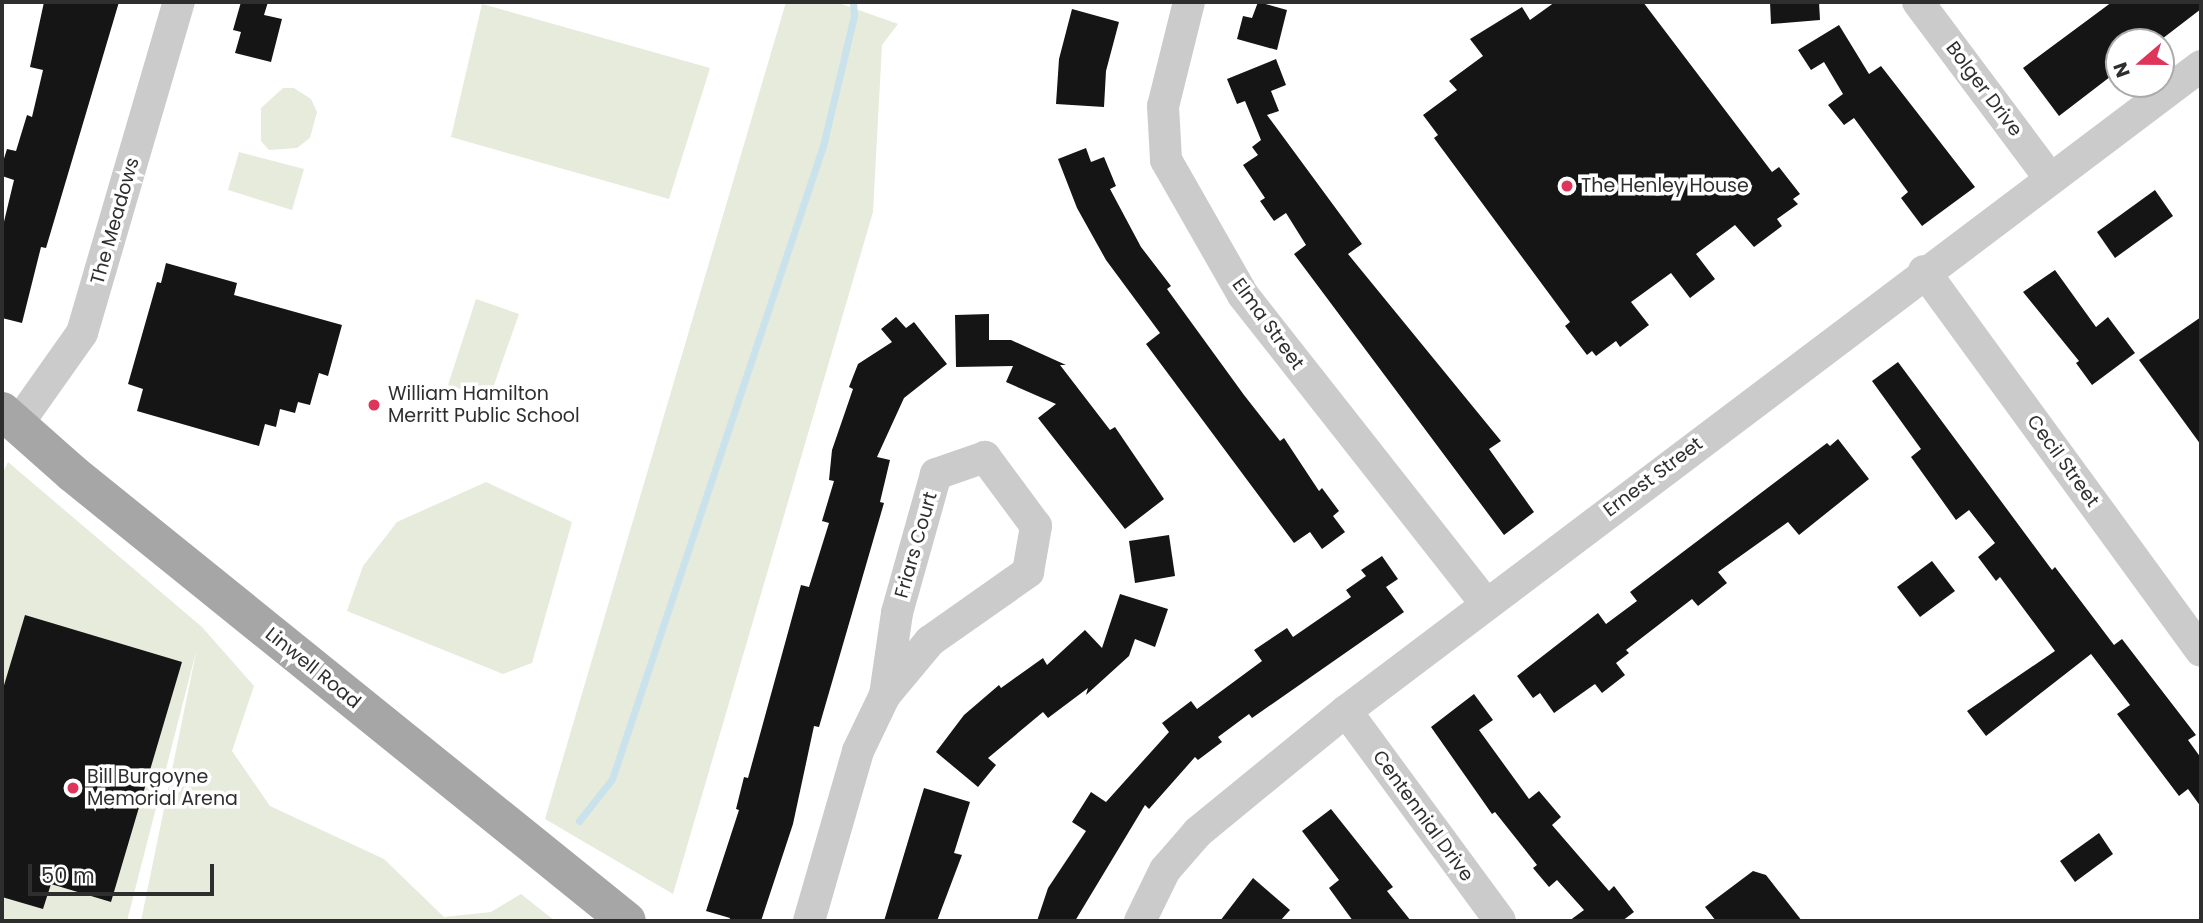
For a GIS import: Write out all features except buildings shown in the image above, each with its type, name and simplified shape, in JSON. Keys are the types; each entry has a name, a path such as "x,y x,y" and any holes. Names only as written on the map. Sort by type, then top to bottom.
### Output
{"main road":[{"name":"Linwell Road","path":"10,418 627,921"}],"street":[{"name":"The Meadows","path":"10,418 82,333 179,2"},
{"name":"Elma Street","path":"1189,2 1163,106 1166,160 1243,295 1486,604"},
{"name":"Bolger Drive","path":"1918,2 2049,177"},
{"name":"Ernest Street","path":"1140,921 1165,870 1198,832 1346,711 1924,271 2201,66"},
{"name":"Cecil Street","path":"1924,271 2201,651"},
{"name":"Friars Court","path":"809,921 858,751 886,695 930,641 1028,572 1036,526 985,457 936,474 897,613 886,695"},
{"name":"Centennial Drive","path":"1346,711 1500,921"}],"shaded area":[{"path":"786,2 836,2 898,24 882,45 873,212 673,894 545,819"},
{"path":"482,4 710,68 669,199 451,137"},
{"path":"283,88 294,88 311,99 317,112 310,138 297,148 269,150 261,141 261,108"},
{"path":"239,152 304,169 292,210 228,190"},
{"path":"476,299 519,314 489,399 448,385"},
{"path":"8,462 202,627 254,686 232,751 270,806 384,859 444,917 491,912 521,894 555,921 141,921 197,648 127,921 2,921 2,474"},
{"path":"486,482 572,522 532,663 503,674 347,611 363,566 397,522"}],"waterway":[{"path":"579,821 612,779 823,146 854,16 853,2"}],"place":[{"name":"The Henley House","path":"1567,186"},
{"name":"William Hamilton Merritt Public School","path":"374,405"},
{"name":"Bill Burgoyne Memorial Arena","path":"73,788"}]}
